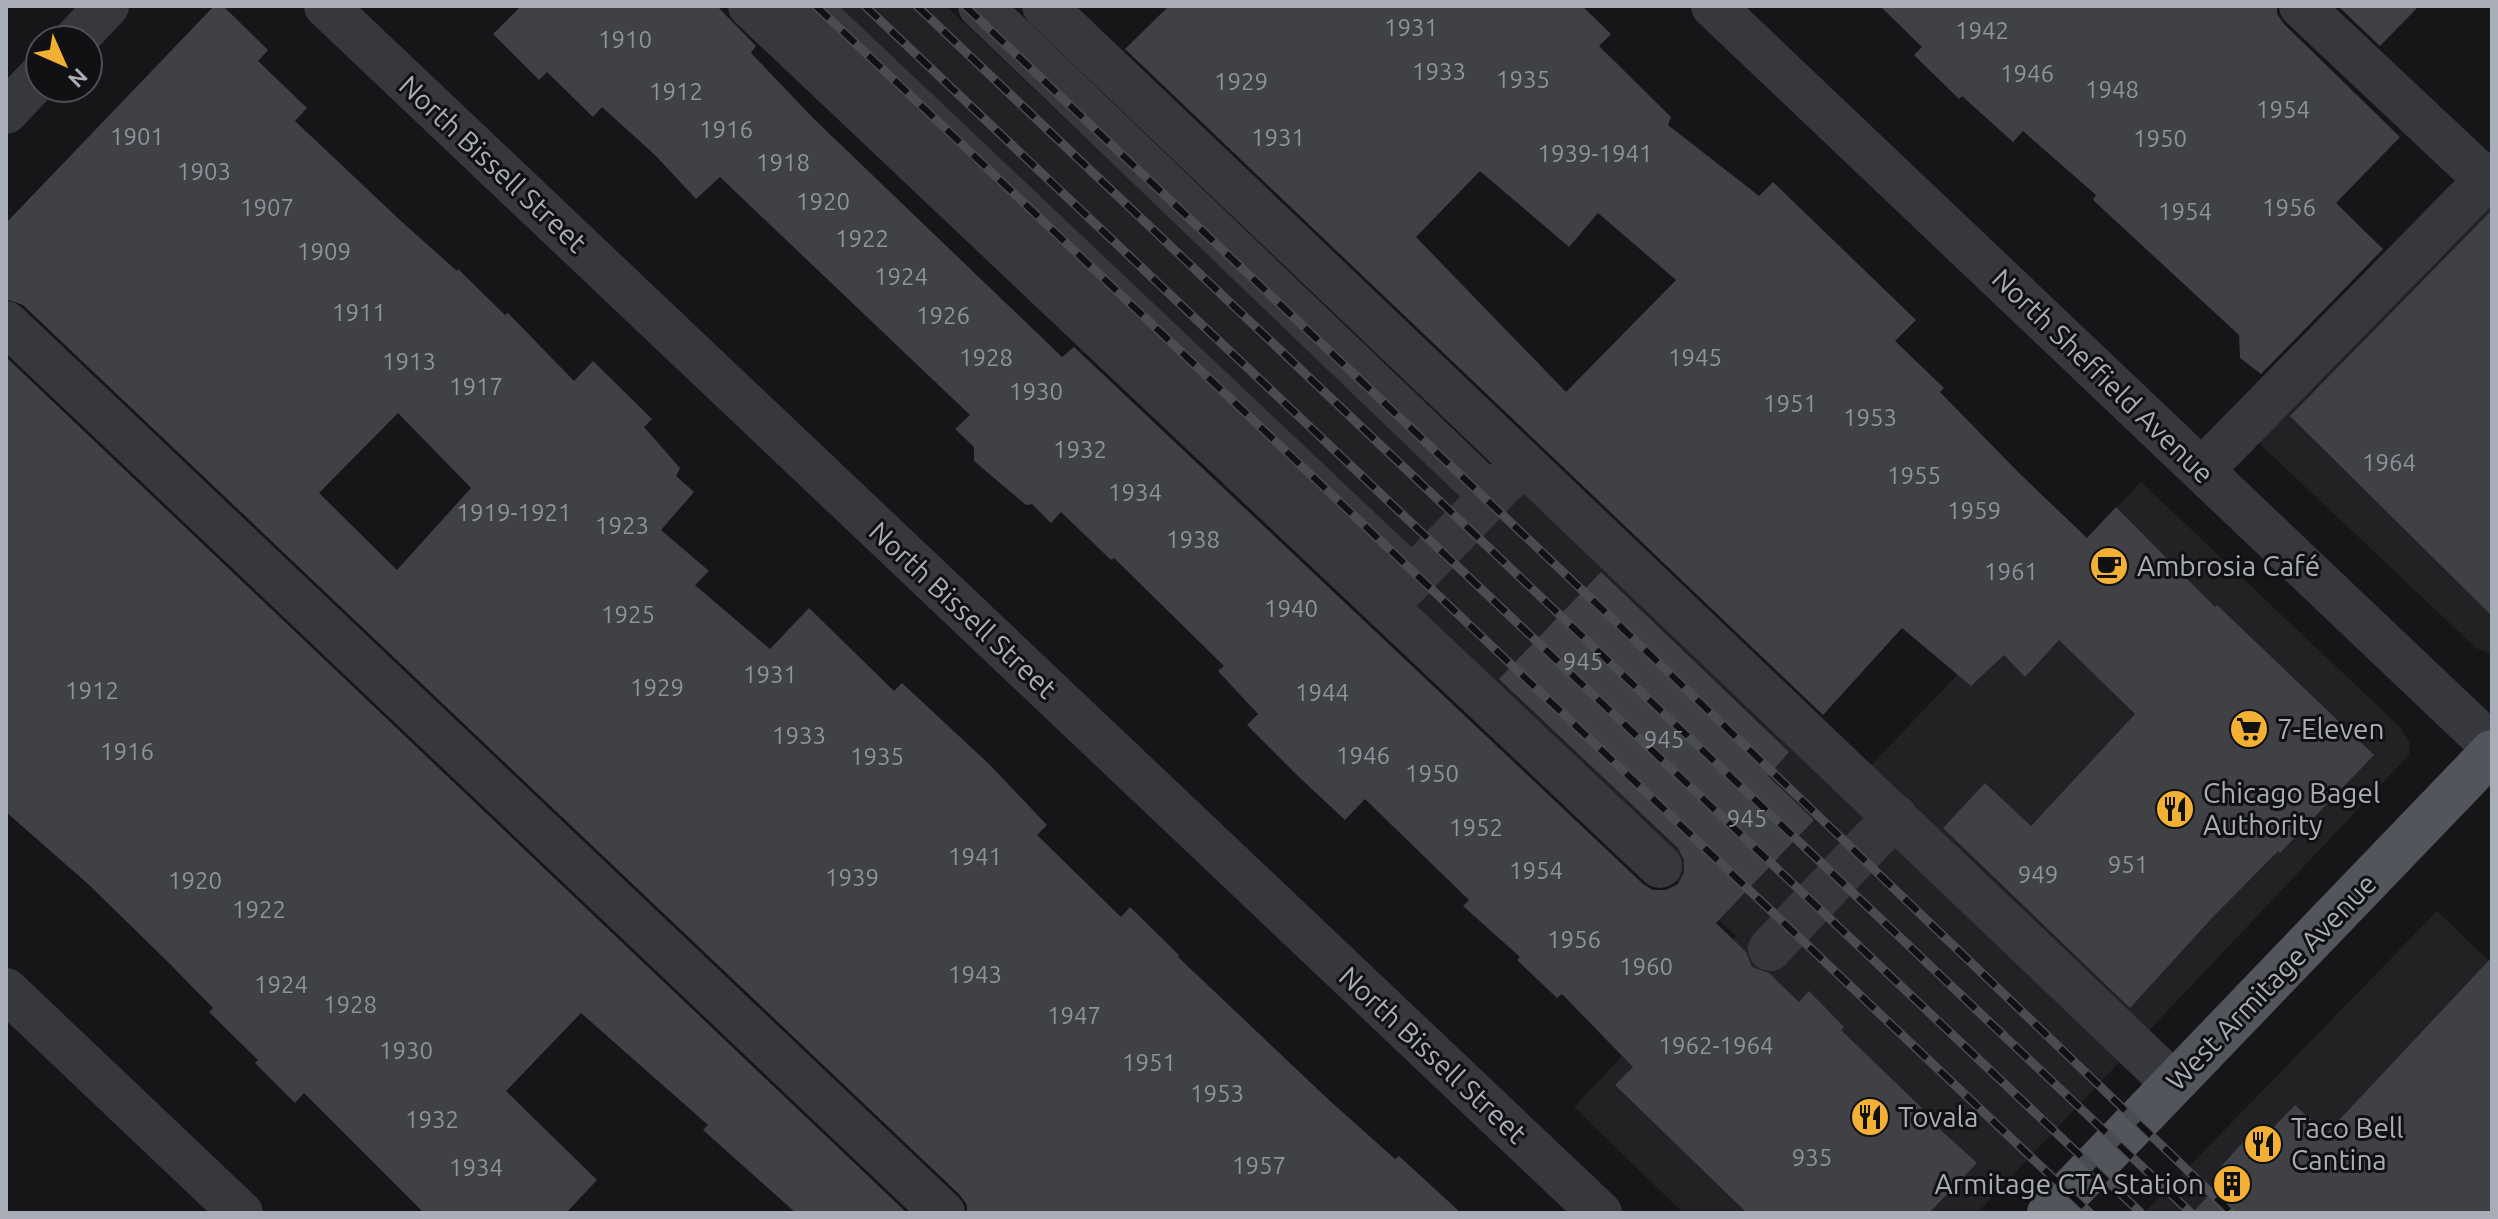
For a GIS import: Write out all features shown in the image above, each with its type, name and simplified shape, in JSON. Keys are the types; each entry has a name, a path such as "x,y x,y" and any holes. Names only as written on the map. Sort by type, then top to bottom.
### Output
{"main road":[{"name":"West Armitage Avenue","path":"2049,1213 2492,749"}],"street":[{"path":"90,24 107,6"},
{"name":"North Bissell Street","path":"326,6 1600,1213"},
{"path":"750,6 1399,593"},
{"path":"807,6 1399,593 1660,866"},
{"path":"980,6 1491,496"},
{"path":"1044,6 2173,1083"},
{"name":"North Sheffield Avenue","path":"1713,6 2492,749"},
{"path":"2202,470 2489,177 2301,6"},
{"path":"6,112 24,93"},
{"path":"6,323 943,1213"},
{"path":"1399,593 1524,462"},
{"path":"1770,949 1895,816"},
{"path":"6,990 241,1213"}],"shaded area":[{"path":"833,6 946,6 1478,509 1524,462 1858,779 2141,482 2400,727 2410,743 2409,755 1977,1213 1683,1213 1574,1107 1736,936 1660,866"},
{"path":"2492,175 2490,654 2476,648 2242,427"},
{"path":"2437,911 2492,964 2492,1213 2144,1213"}],"building":[{"path":"214,6 223,6 268,50 258,61 307,108 295,121 505,315 508,313 574,381 593,361 652,419 644,427 680,468 676,476 694,492 661,530 709,571 695,585 770,649 809,608 894,691 902,683 989,764 1047,825 1037,835 1121,917 1130,907 1178,957 1329,1100 1395,1159 1399,1156 1461,1213 967,1213 967,1205 960,1195 23,305 6,299 6,223","holes":["398,413 471,488 397,570 319,493"]},
{"path":"521,6 717,6 756,46 751,53 814,119 1062,357 1074,347 1643,884 1653,890 1666,890 1678,884 1684,873 1684,860 1678,848 1499,679 1601,572 1789,752 1768,776 1814,820 1716,923 1746,952 1752,967 1769,973 1799,1002 1809,991 1844,1027 1841,1030 1923,1109 1921,1112 1977,1163 1929,1213 1747,1213 1615,1085 1633,1067 1562,994 1557,998 1517,960 1520,957 1463,906 1469,900 1365,799 1345,820 1300,778 1247,725 1258,714 1218,671 1224,666 1114,558 1111,560 1061,512 1051,523 1032,504 1026,505 974,461 974,447 955,429 970,415 720,177 696,199 655,155 602,107 593,117 547,72 539,80 493,34"},
{"path":"1169,6 1582,6 1611,34 1599,46 1671,117 1668,125 1759,196 1773,182 1916,320 1895,341 1944,388 1940,392 2087,538 2116,507 2215,607 2217,605 2374,755 2280,853 2278,851 2211,919 2130,1008 1943,828 1985,783 2031,826 2135,714 2059,640 2025,677 2004,655 1971,686 1902,628 1823,715 1125,49","holes":["1480,171 1569,247 1598,213 1676,280 1566,392 1416,237"]},
{"path":"1880,6 2277,6 2277,14 2284,24 2400,137 2336,203 2383,249 2261,374 2240,358 2239,335 2093,200 2096,195 2023,131 2013,142 1962,96 1959,99 1914,55 1922,47"},
{"path":"2338,6 2419,6 2380,46"},
{"path":"2492,210 2492,616 2290,416"},
{"path":"6,357 907,1213 796,1213 703,1130 708,1125 581,1013 506,1091 597,1180 566,1213 424,1213 304,1093 295,1103 255,1063 258,1060 209,1012 213,1008 168,962 87,883 6,812"},
{"path":"2492,957 2492,1213 2192,1213 2223,1180 2215,1173 2256,1128 2273,1128 2295,1105 2326,1134"}],"railway":[{"path":"816,6 2090,1213"},
{"path":"865,6 2141,1213"},
{"path":"917,6 2191,1213"},
{"path":"965,6 1639,644 2232,1213"}],"place":[{"name":"Ambrosia Café","path":"2109,566"},
{"name":"7-Eleven","path":"2249,729"},
{"name":"Chicago Bagel Authority","path":"2175,809"},
{"name":"Tovala","path":"1870,1117"},
{"name":"Taco Bell Cantina","path":"2263,1144"},
{"name":"Armitage CTA Station","path":"2232,1184"}]}
